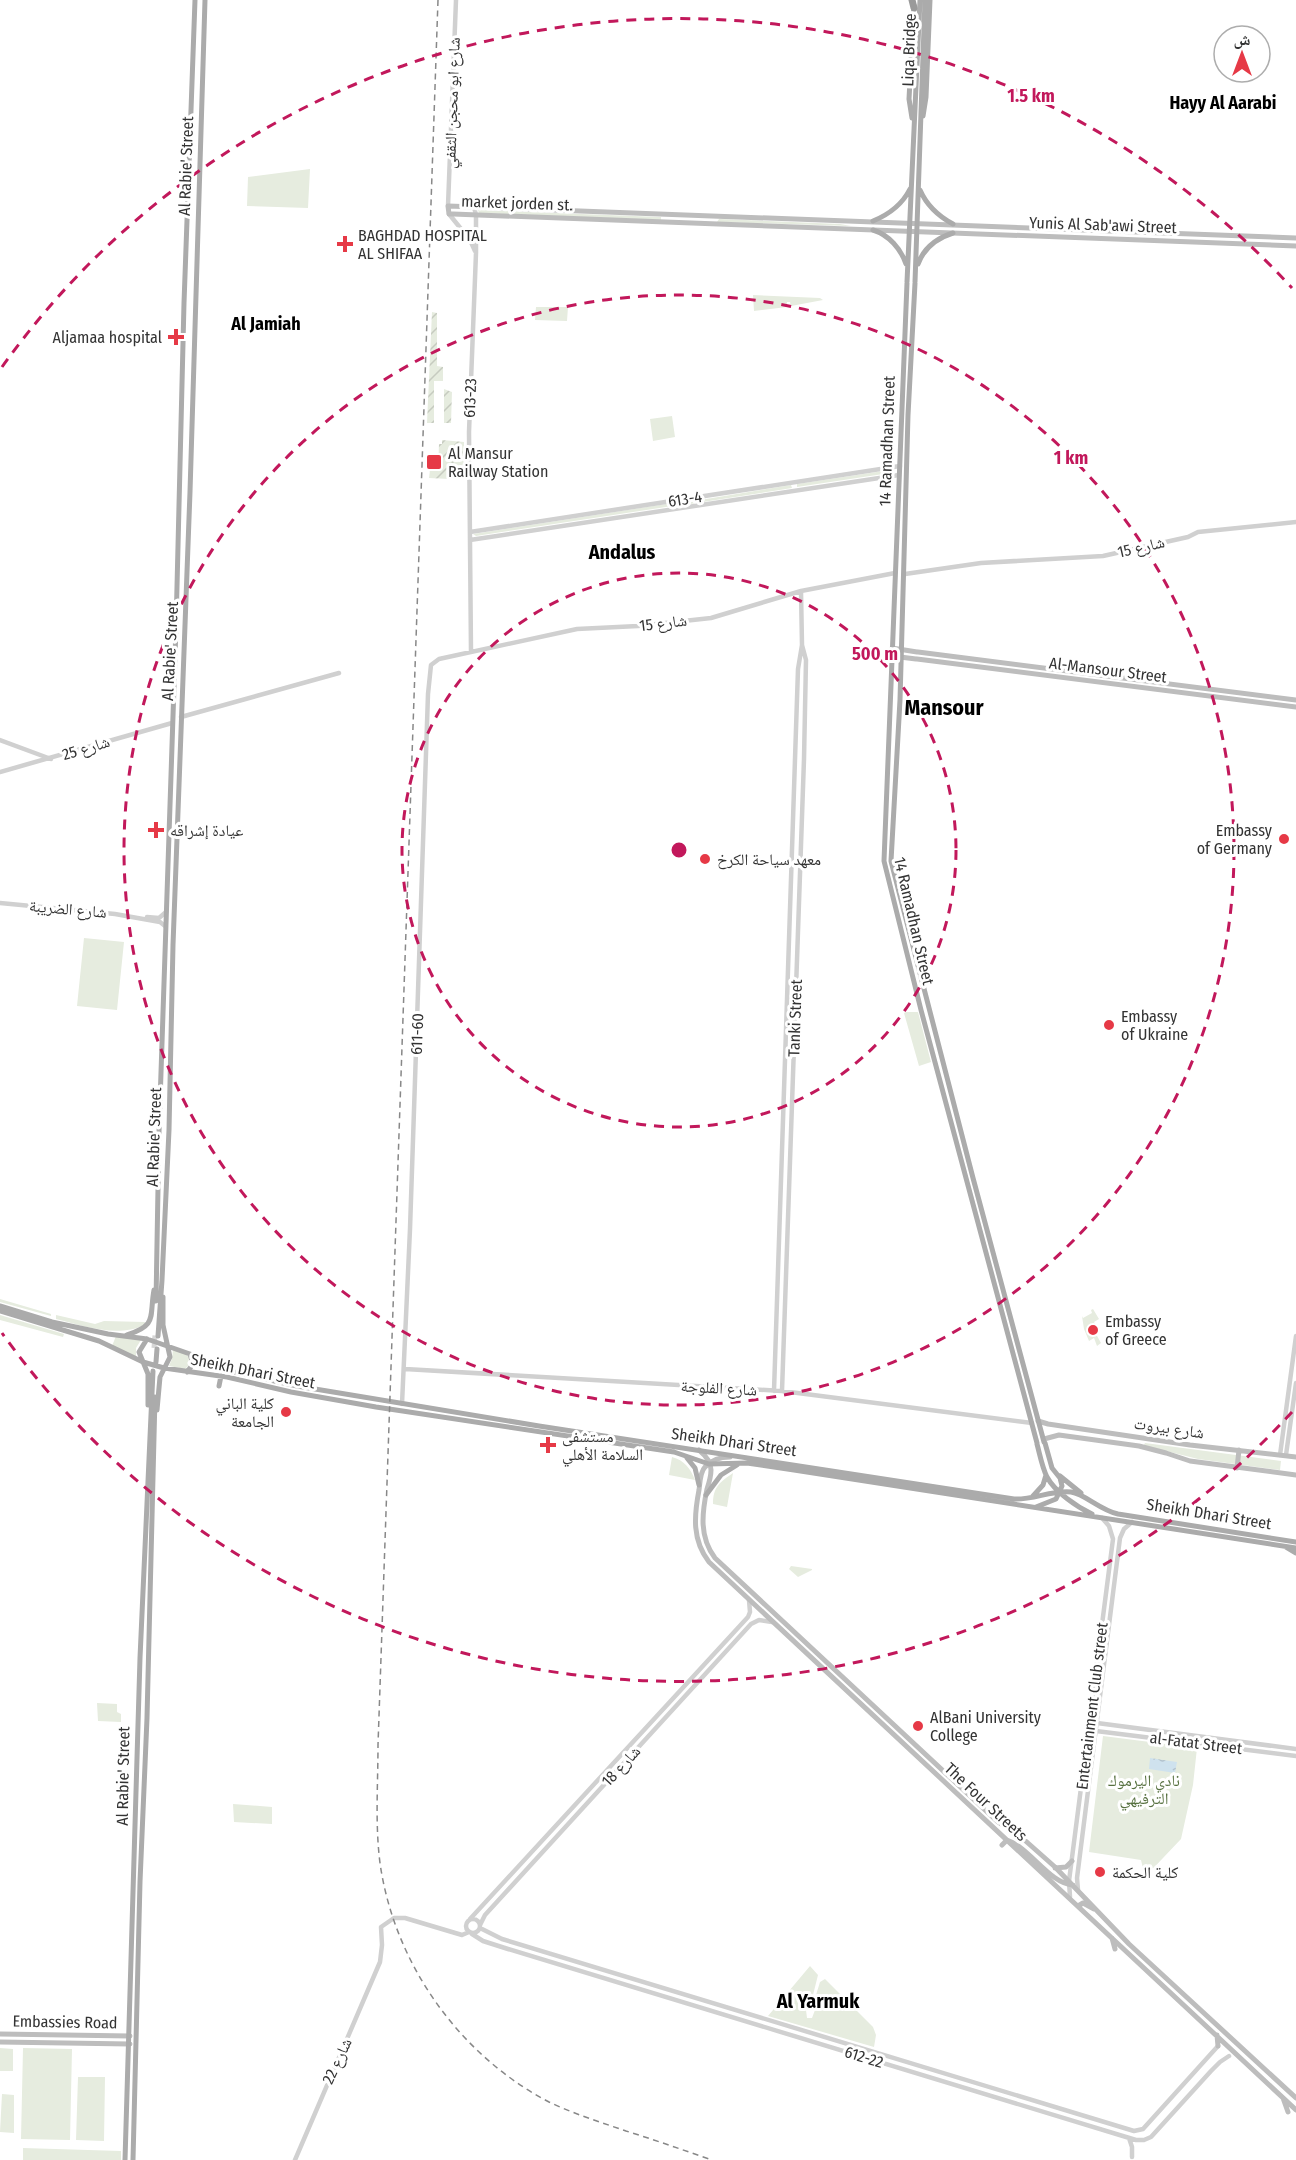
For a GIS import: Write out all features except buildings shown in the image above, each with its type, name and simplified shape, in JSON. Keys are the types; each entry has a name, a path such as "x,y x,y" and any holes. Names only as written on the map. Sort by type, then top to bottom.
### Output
{"main road":[{"name":"Al Rabie' Street","path":"159,1280 165,926 195,0"},
{"name":"Al Rabie' Street","path":"156,1336 170,1089 205,0"},
{"name":"Liqa Bridge","path":"915,2 918,100"},
{"name":"14 Ramadhan Street","path":"914,122 909,99 915,2"},
{"name":"Liqa Bridge","path":"918,100 929,3"},
{"name":"14 Ramadhan Street","path":"929,3 926,97 921,124 908,415 905,574 892,865 1038,1421 1052,1468 1062,1484 1061,1492"},
{"name":"14 Ramadhan Street","path":"918,100 914,122 909,222 884,861 918,999 1046,1475 1061,1492 1084,1510 1102,1518"},
{"name":"14 Ramadhan Street","path":"918,100 921,124"},
{"path":"873,221 899,206 911,188"},
{"path":"919,188 936,213 953,224"},
{"name":"market jorden st.","path":"909,222 448,206 449,214 909,231"},
{"path":"714,216 714,224"},
{"name":"Yunis Al Sab'awi Street","path":"909,222 1296,238"},
{"path":"873,230 883,234 899,249 908,268"},
{"name":"Yunis Al Sab'awi Street","path":"909,231 1296,246"},
{"path":"916,268 930,246 953,232"},
{"path":"1240,244 1241,236"},
{"path":"184,321 190,324 195,321"},
{"path":"183,333 190,331 195,333"},
{"path":"179,508 181,542 188,544"},
{"path":"178,552 184,555 187,589"},
{"name":"Al-Mansour Street","path":"892,648 1296,700"},
{"name":"Al-Mansour Street","path":"892,656 1296,707"},
{"path":"171,748 176,752 180,748"},
{"path":"171,764 174,760 179,764"},
{"path":"161,1089 170,1089"},
{"path":"152,1424 148,1374 139,1352 147,1340 159,1280"},
{"path":"152,1424 160,1377 170,1358 163,1325 159,1280"},
{"path":"0,1306 52,1322 108,1334 127,1335 168,1346"},
{"path":"0,1311 105,1344 120,1353 164,1368"},
{"path":"127,1335 145,1329 150,1322"},
{"path":"105,1344 113,1341 108,1334"},
{"name":"Sheikh Dhari Street","path":"168,1346 225,1370 250,1377 402,1404 1014,1499 1049,1492 1072,1492 1098,1507 1118,1514 1296,1542"},
{"path":"155,1361 156,1348"},
{"path":"187,1372 193,1364 190,1354"},
{"path":"205,1361 202,1369 207,1374"},
{"name":"Sheikh Dhari Street","path":"164,1368 221,1376 291,1392 365,1405 563,1434 683,1455 709,1464 741,1463 1296,1548"},
{"name":"Al Rabie' Street","path":"133,2160 140,1882 147,1718 154,1372"},
{"path":"219,1386 221,1376"},
{"name":"شارع بيروت","path":"1038,1421 1077,1429 1296,1457"},
{"name":"Al Rabie' Street","path":"125,2160 139,1695 152,1424"},
{"path":"1075,1437 1073,1432 1077,1429"},
{"name":"شارع بيروت","path":"1044,1441 1054,1435 1075,1437 1139,1446 1190,1461 1296,1475"},
{"path":"699,1450 705,1455 709,1464 717,1458 735,1457"},
{"path":"1238,1468 1239,1450"},
{"path":"683,1455 695,1468 699,1485"},
{"path":"706,1495 721,1475 741,1463"},
{"name":"The Four Streets","path":"1296,2098 1130,1944 1073,1885 1062,1878 1055,1868 1020,1836 998,1822 715,1558 705,1542 703,1529 711,1471 709,1464 704,1468 699,1485 695,1522 699,1546 709,1562 974,1814 1007,1840 1296,2109"},
{"path":"1032,1497 1041,1489 1046,1475"},
{"path":"1058,1475 1084,1497"},
{"path":"1034,1508 1054,1500 1061,1492"},
{"path":"1284,1546 1296,1553"},
{"path":"884,1726 889,1720"},
{"path":"1002,1845 1007,1840 1022,1847 1062,1878"},
{"path":"1055,1868 1063,1868 1072,1861"},
{"path":"1078,1906 1083,1903 1096,1909"},
{"path":"1112,1937 1115,1949"},
{"name":"Embassies Road","path":"0,2034 130,2036"},
{"path":"1217,2034 1218,2046"},
{"path":"100,2036 100,2044"},
{"name":"Embassies Road","path":"0,2042 130,2044"},
{"path":"1249,2046 1252,2057"},
{"path":"1229,2056 1238,2055"},
{"path":"1259,2074 1264,2074 1266,2070"},
{"path":"1268,2082 1269,2078 1273,2077"},
{"path":"1282,2097 1288,2112"}],"street":[{"name":"شارع ابو محجن الثقفي","path":"448,206 456,0"},
{"name":"613-23","path":"471,652 469,432 476,253 474,207"},
{"path":"449,214 470,240 476,253"},
{"name":"613-4","path":"470,532 900,466"},
{"name":"613-4","path":"470,540 899,475"},
{"path":"683,500 684,507"},
{"name":"شارع 15","path":"905,574 984,563 1103,556 1188,537 1198,532 1296,522"},
{"name":"شارع 15","path":"431,665 437,659 577,629 638,626 711,618 801,591 896,573"},
{"name":"Tanki Street","path":"774,1391 797,703 802,645 801,591"},
{"name":"Tanki Street","path":"782,1391 805,703 806,660 802,645"},
{"name":"611-60","path":"402,1404 428,694 431,665"},
{"path":"181,717 339,673"},
{"path":"797,703 805,703"},
{"name":"شارع 25","path":"0,772 172,723"},
{"path":"0,740 51,759"},
{"name":"شارع الضريبة","path":"0,903 135,917 159,918 166,912"},
{"name":"شارع الضريبة","path":"135,917 160,922 165,926"},
{"path":"791,932 798,932"},
{"path":"788,1024 795,1024"},
{"path":"784,1129 791,1129"},
{"path":"779,1265 787,1265"},
{"path":"1283,1455 1296,1336"},
{"name":"شارع الفلوجة","path":"405,1368 782,1391 1032,1423"},
{"path":"1290,1406 1296,1383"},
{"name":"Entertainment Club street","path":"1073,1885 1072,1861 1113,1539 1109,1526 1102,1518"},
{"name":"Entertainment Club street","path":"1070,1898 1099,1724 1120,1538 1124,1529 1132,1522"},
{"name":"شارع 18","path":"470,1919 748,1617 749,1600"},
{"name":"شارع 18","path":"480,1927 485,1915 753,1622 762,1620 772,1622"},
{"path":"1101,1633 1108,1635"},
{"path":"662,1712 667,1716"},
{"name":"al-Fatat Street","path":"1099,1724 1296,1749"},
{"name":"al-Fatat Street","path":"1098,1731 1296,1756"},
{"path":"1166,1739 1164,1736 1167,1732"},
{"path":"592,1788 597,1792"},
{"path":"553,1830 558,1835"},
{"path":"519,1867 524,1872"},
{"name":"612-22","path":"380,1962 381,1928 394,1918 405,1918 462,1935 470,1933 479,1939 500,1946 1129,2138"},
{"path":"470,1919 476,1921 480,1927 477,1933 470,1933 465,1923 470,1919"},
{"name":"612-22","path":"480,1927 502,1939 1134,2132 1143,2129 1218,2046"},
{"name":"شارع 22","path":"295,2160 380,1962"},
{"path":"775,2030 777,2023"},
{"path":"1132,2157 1129,2138 1140,2140 1151,2137 1211,2071 1229,2056"},
{"path":"935,2079 937,2072"},
{"path":"1161,2110 1168,2118"}],"green space":[{"path":"310,169 308,208 247,206 248,177"},
{"path":"478,210 661,217 661,220 479,213"},
{"path":"719,219 840,224 851,226 717,222"},
{"path":"753,295 823,300 791,306 790,302 787,302 787,307 754,311"},
{"path":"536,307 568,307 567,321 535,320"},
{"path":"432,312 437,313 437,366 443,367 443,381 434,381 434,423 427,423"},
{"path":"444,389 452,392 451,423 444,423"},
{"path":"672,416 675,437 653,441 650,419"},
{"path":"442,440 464,442 464,474 462,476 446,467 452,473 449,479 429,478 430,470 438,470 438,473 439,444 442,444"},
{"path":"890,470 890,473 797,487 797,484"},
{"path":"791,485 792,488 690,504 688,502"},
{"path":"679,502 679,505 476,536 473,534"},
{"path":"84,938 124,942 117,1010 77,1006"},
{"path":"918,1012 931,1062 919,1066 904,1013"},
{"path":"0,1299 51,1314 51,1316 0,1302"},
{"path":"1093,1309 1099,1319 1092,1327 1101,1343 1097,1346 1094,1338 1089,1341 1082,1316 1083,1318 1092,1313"},
{"path":"0,1315 64,1334 63,1337 0,1320"},
{"path":"56,1315 95,1324 104,1321 145,1322 144,1325 134,1329 112,1331 56,1319"},
{"path":"116,1336 141,1340 136,1348 136,1357 112,1346"},
{"path":"173,1349 189,1357 188,1366 185,1369 169,1366"},
{"path":"1145,1443 1281,1461 1280,1470 1198,1459 1146,1446"},
{"path":"672,1457 680,1460 686,1466 695,1480 669,1475"},
{"path":"733,1473 727,1507 713,1504 714,1493 718,1486"},
{"path":"791,1566 812,1570 798,1577 789,1569"},
{"path":"97,1703 117,1704 121,1722 98,1721"},
{"name":"نادي اليرموك الترفيهي","path":"1103,1736 1197,1748 1193,1785 1181,1839 1145,1877 1141,1860 1089,1852"},
{"path":"233,1804 272,1807 272,1824 234,1822"},
{"path":"810,1966 818,1975 810,2007 806,2010 807,2018 812,2018 815,2010 812,2008 820,1982 825,1979 873,2027 876,2035 874,2047 768,2016"},
{"path":"0,2048 13,2049 13,2071 0,2071"},
{"path":"23,2048 72,2049 70,2140 21,2139"},
{"path":"78,2077 105,2077 104,2141 76,2140"},
{"path":"2,2094 14,2095 14,2133 0,2132"},
{"path":"23,2148 121,2151 121,2160 23,2160"}],"water":[{"path":"1150,1758 1177,1762 1175,1773 1149,1769"}],"tunnel":[{"path":"154,1348 155,1335"}],"railway":[{"path":"438,0 378,1745 378,1848 388,1900 400,1936 416,1970 436,2002 460,2032 487,2059 516,2082 549,2102 597,2121 712,2160"}],"place":[{"name":"BAGHDAD HOSPITAL AL SHIFAA","path":"345,244"},
{"name":"Aljamaa hospital","path":"176,337"},
{"name":"Al Mansur Railway Station","path":"434,462"},
{"name":"عيادة إشراقه","path":"156,830"},
{"name":"Embassy of Germany","path":"1284,839"},
{"name":"معهد سياحة الكرخ","path":"705,859"},
{"name":"Embassy of Ukraine","path":"1109,1025"},
{"name":"Embassy of Greece","path":"1093,1330"},
{"name":"كلية الباني الجامعة","path":"286,1412"},
{"name":"مستشفى السلامة الأهلي","path":"548,1445"},
{"name":"AlBani University College","path":"918,1726"},
{"name":"كلية الحكمة","path":"1100,1872"}],"district":[{"name":"Hayy Al Aarabi","path":"1223,103"},
{"name":"Al Jamiah","path":"266,324"},
{"name":"Andalus","path":"622,552"},
{"name":"Mansour","path":"944,707"},
{"name":"Al Yarmuk","path":"818,2001"}]}
